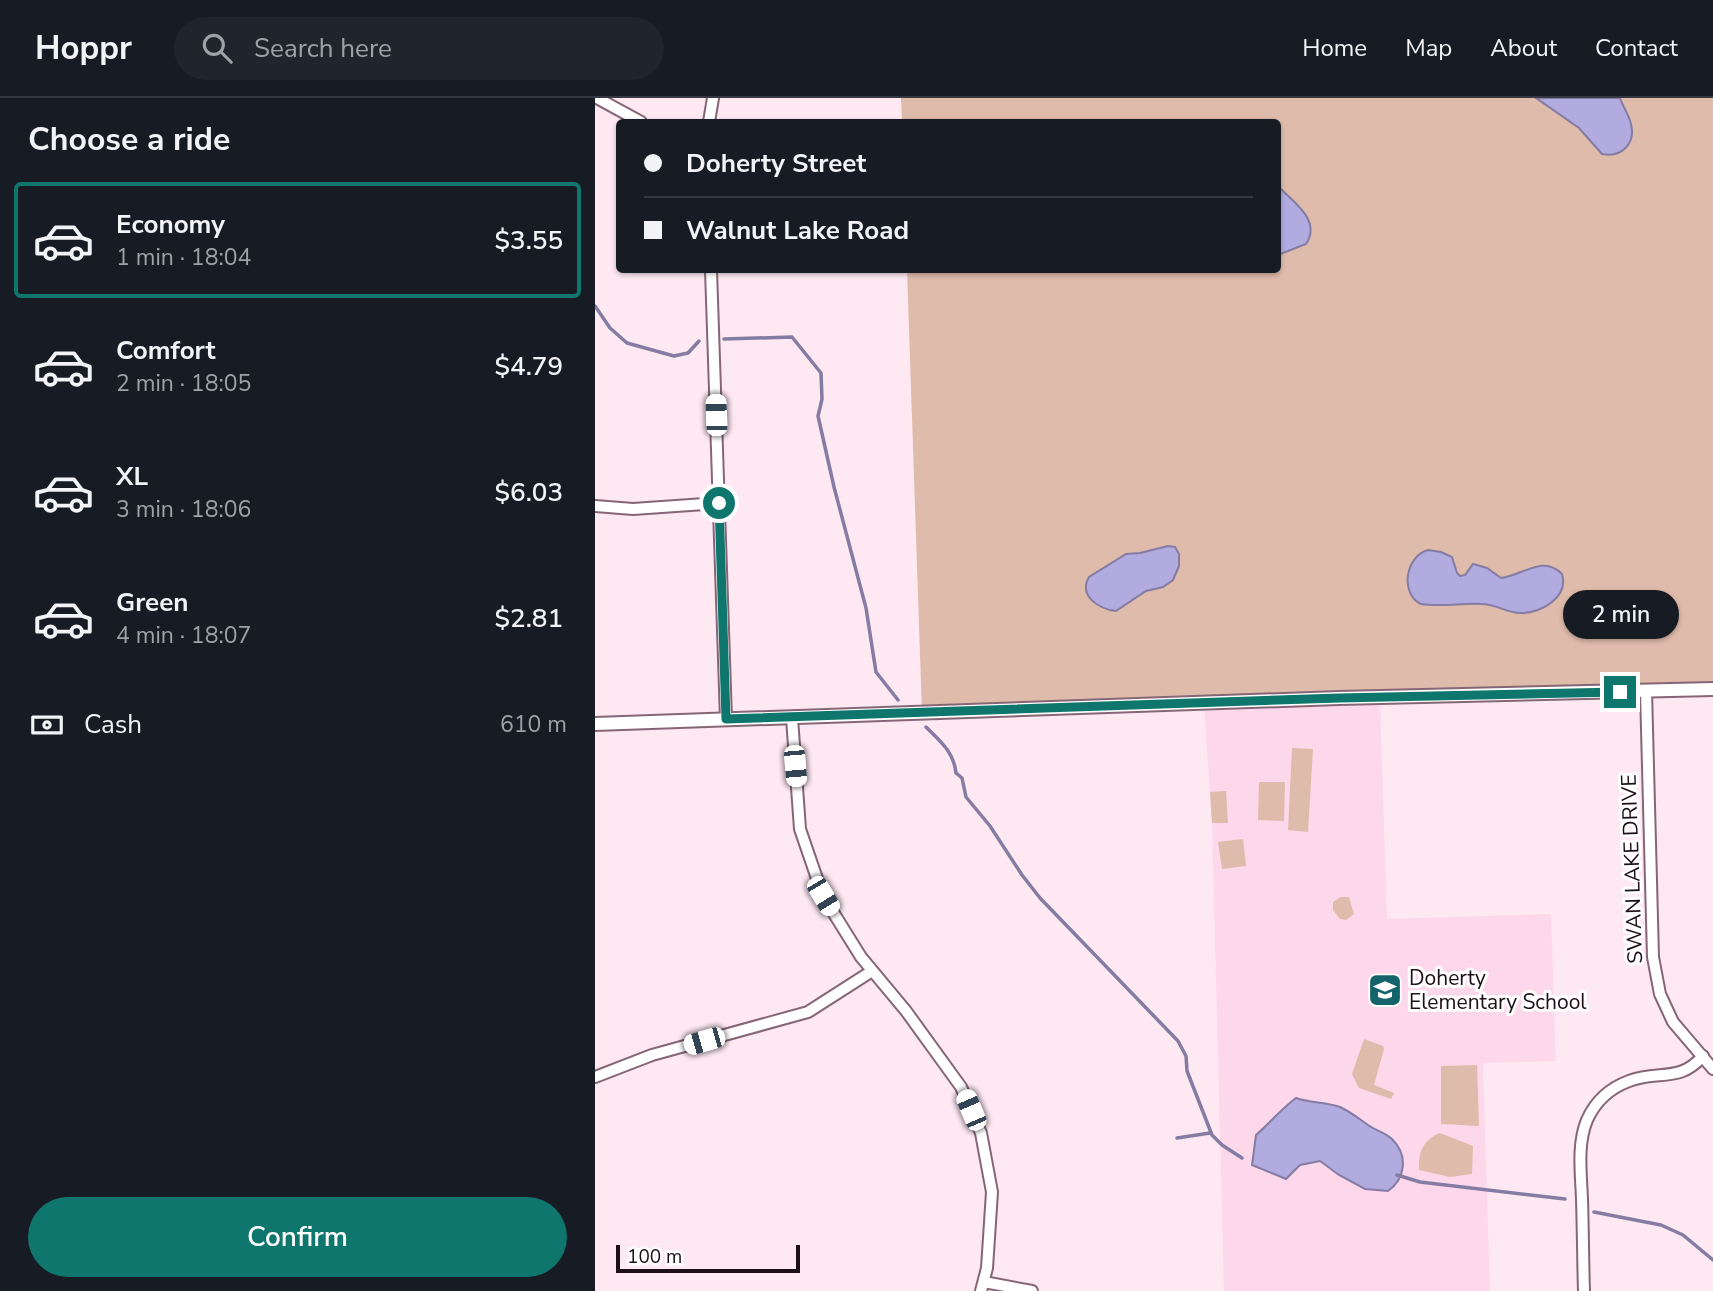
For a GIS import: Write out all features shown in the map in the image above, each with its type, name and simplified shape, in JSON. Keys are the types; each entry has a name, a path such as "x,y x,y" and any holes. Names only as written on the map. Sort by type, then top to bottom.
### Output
{"street":[{"path":"597,98 636,119"},
{"path":"710,119 713,98"},
{"path":"711,273 726,719"},
{"path":"595,506 633,509 719,503"},
{"path":"595,724 1339,698 1713,689"},
{"name":"SWAN LAKE DRIVE","path":"1646,691 1653,957 1660,994 1669,1012 1713,1069"},
{"path":"792,718 800,829 823,896 861,957 906,1011 961,1087 981,1133 992,1192 988,1268 983,1286 1032,1291"},
{"path":"595,1077 652,1055 808,1012 872,971"},
{"path":"1584,1291 1580,1150 1590,1115 1604,1094 1619,1085 1635,1079 1683,1073 1693,1068 1703,1056"}],"shaded area":[{"path":"901,98 1713,98 1713,685 922,713 907,273 1281,273 1281,119 902,119"},
{"path":"1536,98 1620,98 1631,124 1629,143 1621,152 1602,154 1579,128"},
{"path":"1281,189 1308,219 1310,235 1306,244 1281,254"},
{"path":"1175,547 1179,554 1179,566 1173,580 1163,587 1146,591 1116,611 1103,608 1088,596 1086,584 1089,577 1126,554"},
{"path":"1428,550 1452,557 1460,576 1465,575 1473,564 1487,568 1501,578 1540,566 1555,568 1562,574 1561,590 1557,597 1544,607 1528,613 1515,613 1487,604 1421,604 1410,592 1408,575 1415,559"},
{"name":"Doherty Elementary School","path":"1380,699 1387,919 1551,914 1556,1061 1483,1063 1490,1291 1224,1291 1212,824 1204,704"},
{"path":"1292,748 1313,749 1308,832 1288,830"},
{"path":"1259,782 1285,782 1284,821 1258,820"},
{"path":"1226,791 1228,823 1212,823 1210,792"},
{"path":"1243,839 1246,866 1222,869 1218,842"},
{"path":"1341,897 1349,897 1354,914 1346,920 1340,919 1333,910 1333,902"},
{"path":"1364,1039 1383,1046 1374,1085 1394,1093 1391,1099 1359,1088 1352,1074"},
{"path":"1477,1065 1479,1126 1441,1124 1441,1066"},
{"path":"1296,1098 1340,1107 1392,1139 1403,1160 1401,1174 1394,1186 1388,1191 1365,1189 1320,1161 1300,1165 1286,1179 1252,1165 1256,1135"},
{"path":"1440,1133 1473,1146 1472,1174 1450,1177 1419,1170 1423,1147 1429,1139"}],"waterway":[{"path":"595,306 610,328 627,343 674,356 688,353 699,341"},
{"path":"724,339 792,337 821,373 822,399 818,416 866,608 876,672 898,700"},
{"path":"926,727 949,753 956,773 962,778 966,797 990,826 1040,898 1178,1041 1186,1056 1187,1071 1212,1135 1242,1158"},
{"path":"1177,1138 1210,1133"},
{"path":"1397,1175 1420,1182 1565,1199"},
{"path":"1594,1212 1661,1225 1683,1235 1713,1260"}],"place":[{"name":"Doherty Elementary School","path":"1385,990"}],"route":[{"path":"719,503 726,719 1339,698 1620,692"}]}
